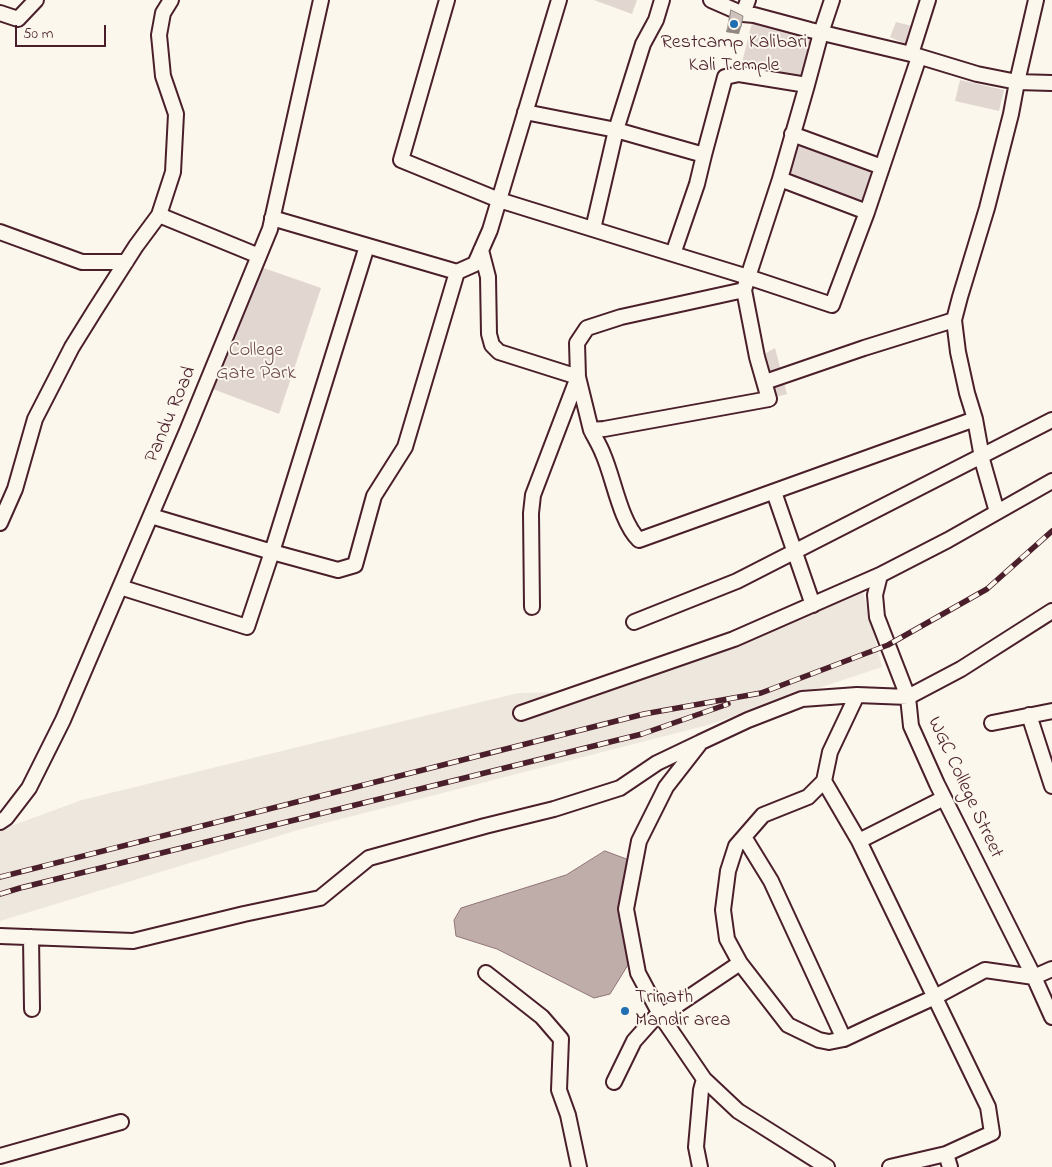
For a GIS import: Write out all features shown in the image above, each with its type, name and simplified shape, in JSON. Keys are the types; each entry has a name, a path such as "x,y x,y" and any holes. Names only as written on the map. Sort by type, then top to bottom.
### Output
{"street":[{"path":"0,13 18,19 36,0"},
{"path":"0,523 15,489 35,419 72,348 136,246 159,215 174,172 176,114 163,76 159,35 163,14 171,0"},
{"name":"Pandu Road","path":"0,822 6,818 29,788 63,720 191,422 270,229 321,0"},
{"path":"447,0 401,160 499,200 673,254 746,284 832,305 882,167 915,55 928,0"},
{"path":"272,218 457,272 475,264 490,230 558,0"},
{"path":"593,228 616,130 643,44 656,20 662,0"},
{"path":"711,0 743,14 915,55 977,74 1017,82 1052,82"},
{"path":"743,14 748,0"},
{"path":"591,430 769,399 757,358 746,284 780,179 820,33 832,0"},
{"path":"997,512 967,393 958,352 954,320 987,208 1036,0"},
{"path":"673,254 697,184 726,77 739,74 807,85"},
{"path":"525,112 616,130 704,155"},
{"path":"792,134 882,167"},
{"path":"780,179 866,212"},
{"path":"159,215 259,256"},
{"path":"0,232 82,262 126,262"},
{"path":"120,587 247,627 367,246"},
{"path":"481,250 488,277 489,334 492,344 500,352 578,378"},
{"path":"151,516 338,570 355,565 374,496 405,447 457,272"},
{"path":"746,284 620,317 587,328 577,343 578,378 591,430 604,455 624,515 639,540 975,419"},
{"path":"765,382 954,320"},
{"path":"532,607 530,513 533,495 578,378"},
{"path":"634,622 737,581 1052,420"},
{"path":"521,713 734,640 880,575 948,540 1052,481"},
{"path":"774,492 813,604"},
{"path":"0,936 133,941 320,898 369,858 485,826 554,810 620,788 657,763 748,720 802,699 857,695 908,697 878,617 876,595 880,575"},
{"name":"WGC College Street","path":"1052,611 962,669 908,697 911,726 944,798 1034,976 1052,1018"},
{"path":"857,695 830,752 824,781 808,797 763,815 736,846 728,872 722,910 727,939 740,963 788,1025 819,1040 829,1042 844,1039 935,997 985,970 1034,976 1052,968"},
{"path":"992,723 1052,711"},
{"path":"1029,715 1052,786"},
{"path":"702,742 666,787 639,841 626,909 638,973 660,1015 704,1079 738,1111 827,1167"},
{"path":"824,781 859,841 988,1107 992,1132 948,1161 890,1167"},
{"path":"859,841 944,798"},
{"path":"744,837 770,881 844,1039"},
{"path":"31,937 32,1009"},
{"path":"614,1082 634,1041 660,1015 740,963"},
{"path":"486,973 542,1017 561,1039 560,1090 568,1115 579,1167"},
{"path":"700,1167 696,1147 701,1090 704,1079"},
{"path":"0,1156 121,1122"}],"shaded area":[{"path":"862,588 882,667 708,725 298,830 0,921 0,830 82,800 518,693 588,692"},
{"path":"605,851 629,860 631,960 610,994 594,998 497,949 456,936 454,920 461,908 566,875"}],"green space":[{"path":"594,0 637,0 632,14"},
{"path":"754,15 821,33 808,80 739,74"},
{"path":"896,22 916,27 910,46 890,37"},
{"path":"960,80 1004,90 999,111 955,101"},
{"path":"797,142 876,170 866,206 787,174"},
{"name":"College Gate Park","path":"255,265 321,288 279,414 205,386"},
{"path":"775,348 787,394 771,398 759,357"}],"building":[{"path":"731,10 743,16 741,27 729,26"}],"railway":[{"path":"0,877 644,714 761,693 888,645 987,589 1052,531"},
{"path":"0,894 642,734 728,704"}],"place":[{"name":"Restcamp Kalibari Kali Temple","path":"734,24"},
{"name":"Trinath Mandir area","path":"625,1011"}]}
